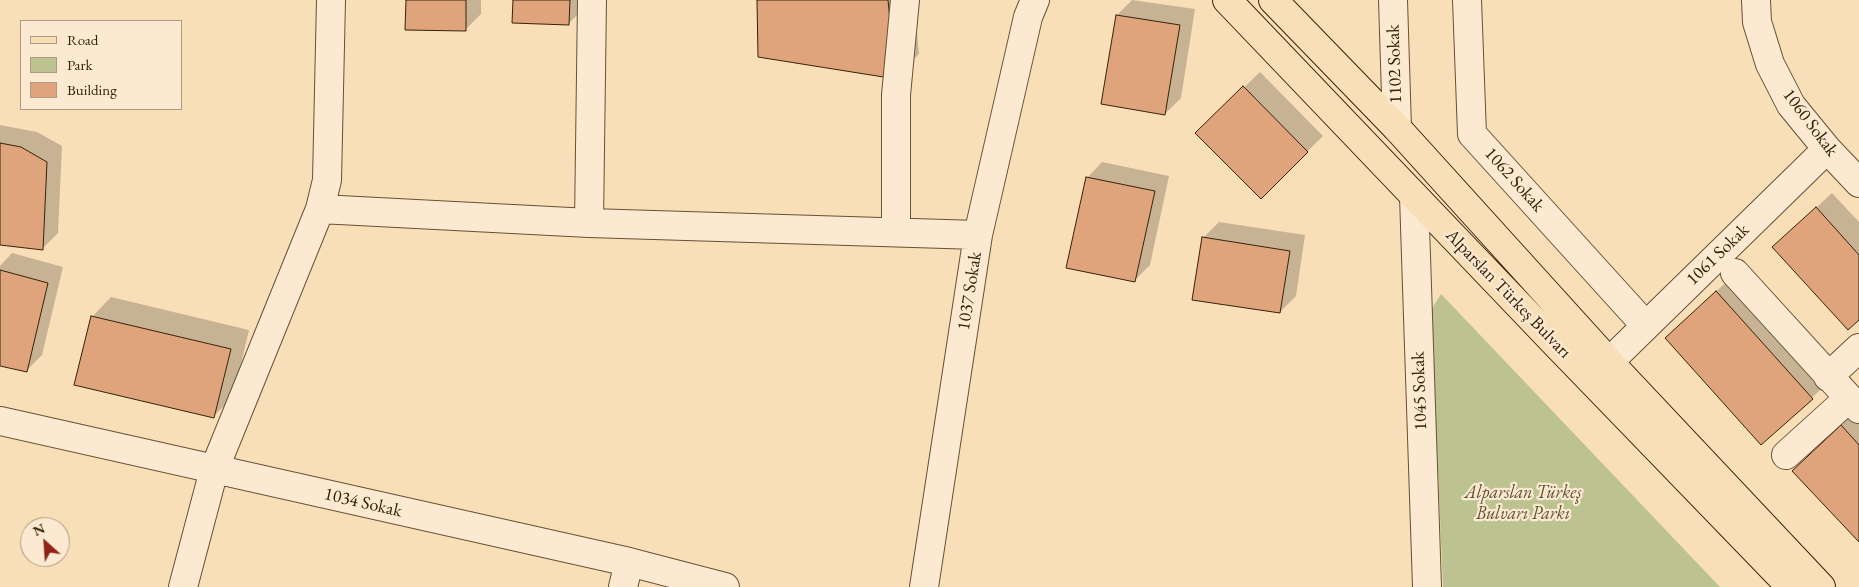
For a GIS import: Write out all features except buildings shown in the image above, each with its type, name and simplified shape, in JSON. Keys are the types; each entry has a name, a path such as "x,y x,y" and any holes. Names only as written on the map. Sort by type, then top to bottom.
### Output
{"main road":[{"name":"Alparslan Türkeş Bulvarı","path":"1227,0 1791,587"},
{"name":"Alparslan Türkeş Bulvarı","path":"1273,0 1397,128 1609,362 1821,587"}],"street":[{"path":"182,587 214,470 320,209 328,180 331,0"},
{"path":"589,223 592,0"},
{"path":"896,232 896,95 905,0"},
{"name":"1037 Sokak","path":"924,587 978,235 1028,16 1035,0"},
{"name":"1102 Sokak","path":"1393,0 1397,128"},
{"name":"1062 Sokak","path":"1467,0 1472,134 1646,326"},
{"name":"1060 Sokak","path":"1756,0 1757,22 1770,64 1791,105 1827,149 1859,183"},
{"name":"1061 Sokak","path":"1609,362 1827,149"},
{"name":"1045 Sokak","path":"1414,196 1427,587"},
{"path":"320,209 589,223 978,235"},
{"path":"1735,273 1854,404 1786,455"},
{"path":"1828,377 1859,348"},
{"name":"1034 Sokak","path":"0,421 214,470 626,575 725,587"}],"green space":[{"name":"Alparslan Türkeş Bulvarı Parkı","path":"1441,294 1720,587 1443,587 1431,310"}]}
